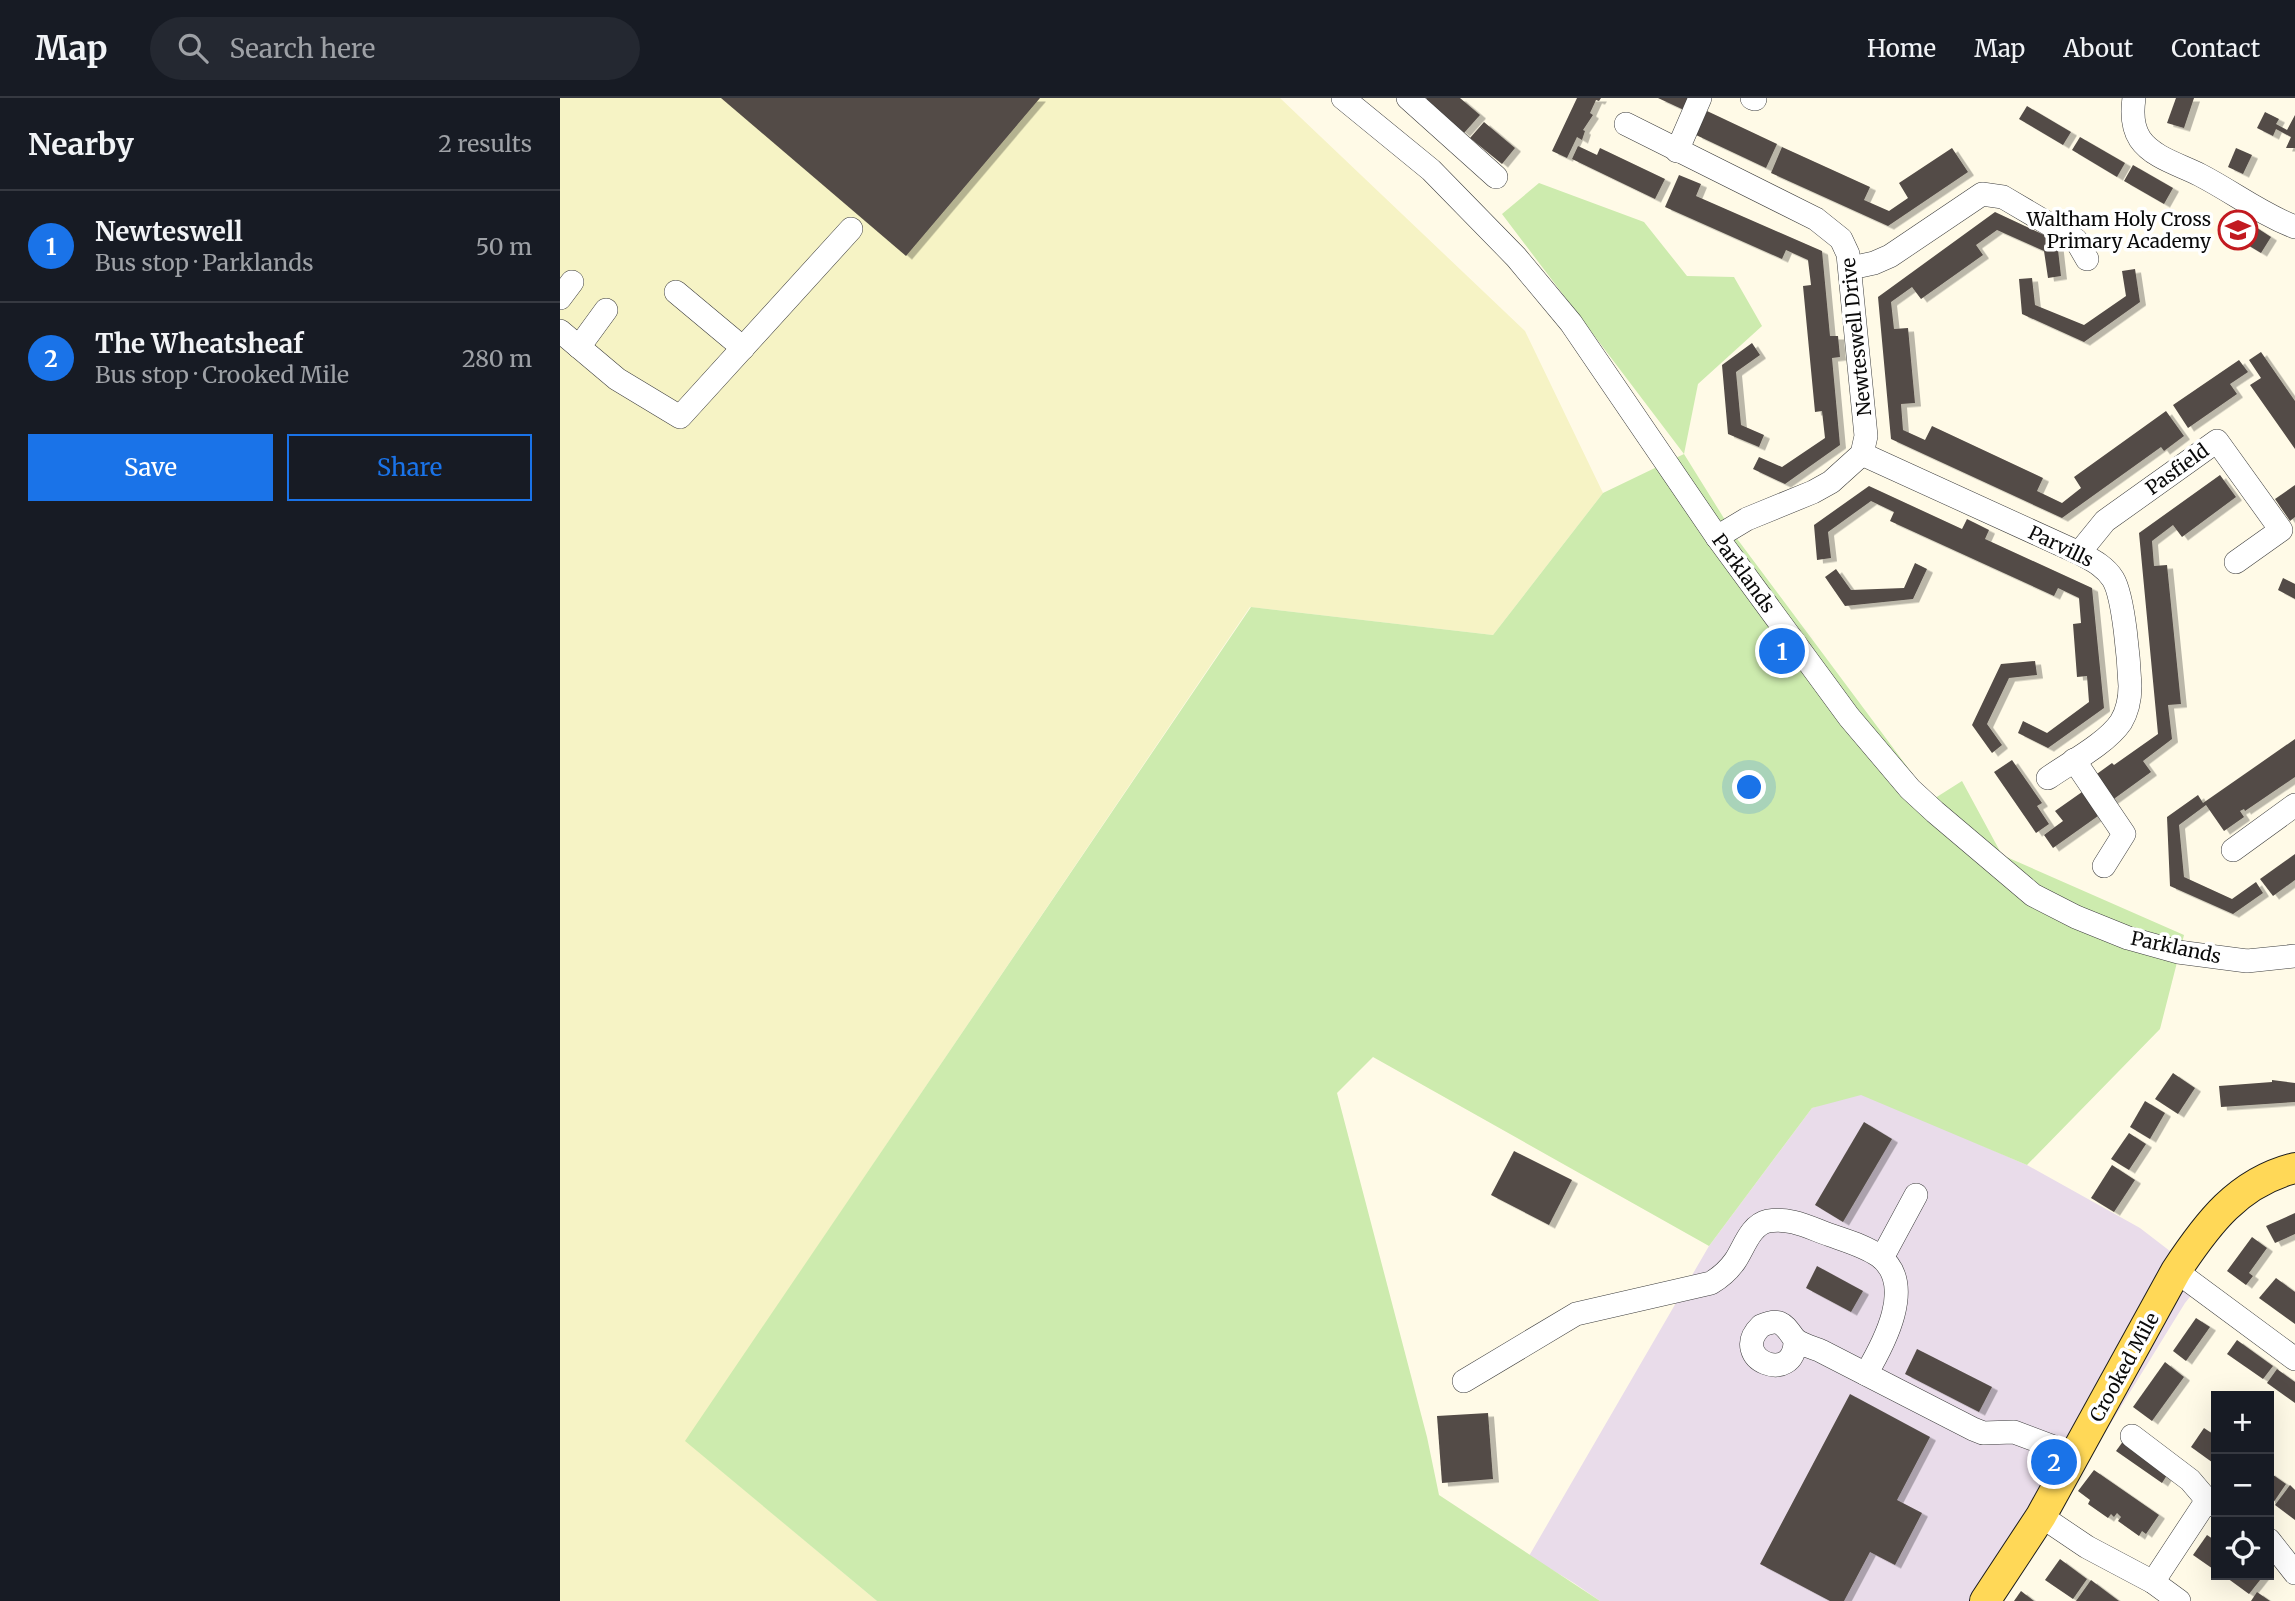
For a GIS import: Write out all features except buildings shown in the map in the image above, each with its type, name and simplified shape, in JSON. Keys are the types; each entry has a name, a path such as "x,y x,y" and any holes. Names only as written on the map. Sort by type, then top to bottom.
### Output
{"main road":[{"name":"Crooked Mile","path":"1985,1601 2041,1516 2176,1271 2196,1240 2230,1202 2248,1187 2272,1174 2295,1168"}],"street":[{"name":"Parklands","path":"1343,98 1431,170 1516,257 1571,323 1717,537 1849,717 1910,789 2033,895 2076,917 2128,938 2178,952 2247,961 2295,956"},
{"path":"1408,98 1496,177"},
{"path":"1677,151 1700,98"},
{"path":"2134,98 2132,116 2140,139 2158,155 2201,175 2273,218 2295,227"},
{"name":"Newteswell Drive","path":"1626,124 1829,227 1840,239 1848,254 1851,268 1866,436 1862,454"},
{"path":"1851,268 1890,256 1982,194 2003,197 2076,240 2087,259"},
{"path":"560,331 617,379 680,417 851,229"},
{"path":"676,292 743,348"},
{"path":"579,347 606,310"},
{"name":"Pasfield","path":"2079,553 2105,521 2217,441 2281,530 2236,562"},
{"path":"1717,537 1747,519 1813,492 1849,467 1862,454"},
{"name":"Parvills","path":"1862,454 2079,553 2103,566 2114,580 2120,595 2130,688 2127,708 2120,723 2107,737 2048,778"},
{"path":"2074,760 2124,834 2104,866"},
{"path":"2233,850 2295,805"},
{"path":"1882,1258 1916,1195"},
{"path":"1464,1381 1576,1314 1711,1283 1723,1275 1756,1227 1766,1221 1789,1220 1857,1244 1882,1258 1892,1274 1896,1304 1883,1344 1866,1374"},
{"path":"2176,1271 2295,1359"},
{"path":"1795,1340 1973,1429 1983,1433 2014,1432 2075,1455"},
{"path":"2132,1436 2190,1480 2211,1503 2153,1582"},
{"path":"2041,1516 2087,1547 2153,1582 2179,1601"},
{"path":"2274,1546 2295,1573"}],"shaded area":[{"path":"560,98 1280,98 1525,331 1603,493 1493,635 1250,607 686,1441 877,1601 560,1601"},
{"path":"1859,1092 2027,1165 2140,1228 2205,1278 2185,1303 2001,1601 1600,1601 1529,1556 1709,1246 1812,1108"}],"green space":[{"path":"1539,183 1644,222 1687,276 1734,277 1762,326 1698,384 1684,454 1502,214"},
{"path":"1684,454 1735,536 1932,800 1962,781 2002,855 2184,935 2160,1029 2027,1165 1861,1095 1812,1108 1709,1246 1373,1057 1337,1093 1427,1437 1439,1495 1600,1601 877,1601 685,1441 1251,607 1493,635 1603,493"}],"place":[{"name":"Waltham Holy Cross Primary Academy","path":"2238,230"},
{"name":"Newteswell","path":"1782,651"},
{"name":"The Wheatsheaf","path":"2054,1462"}]}
